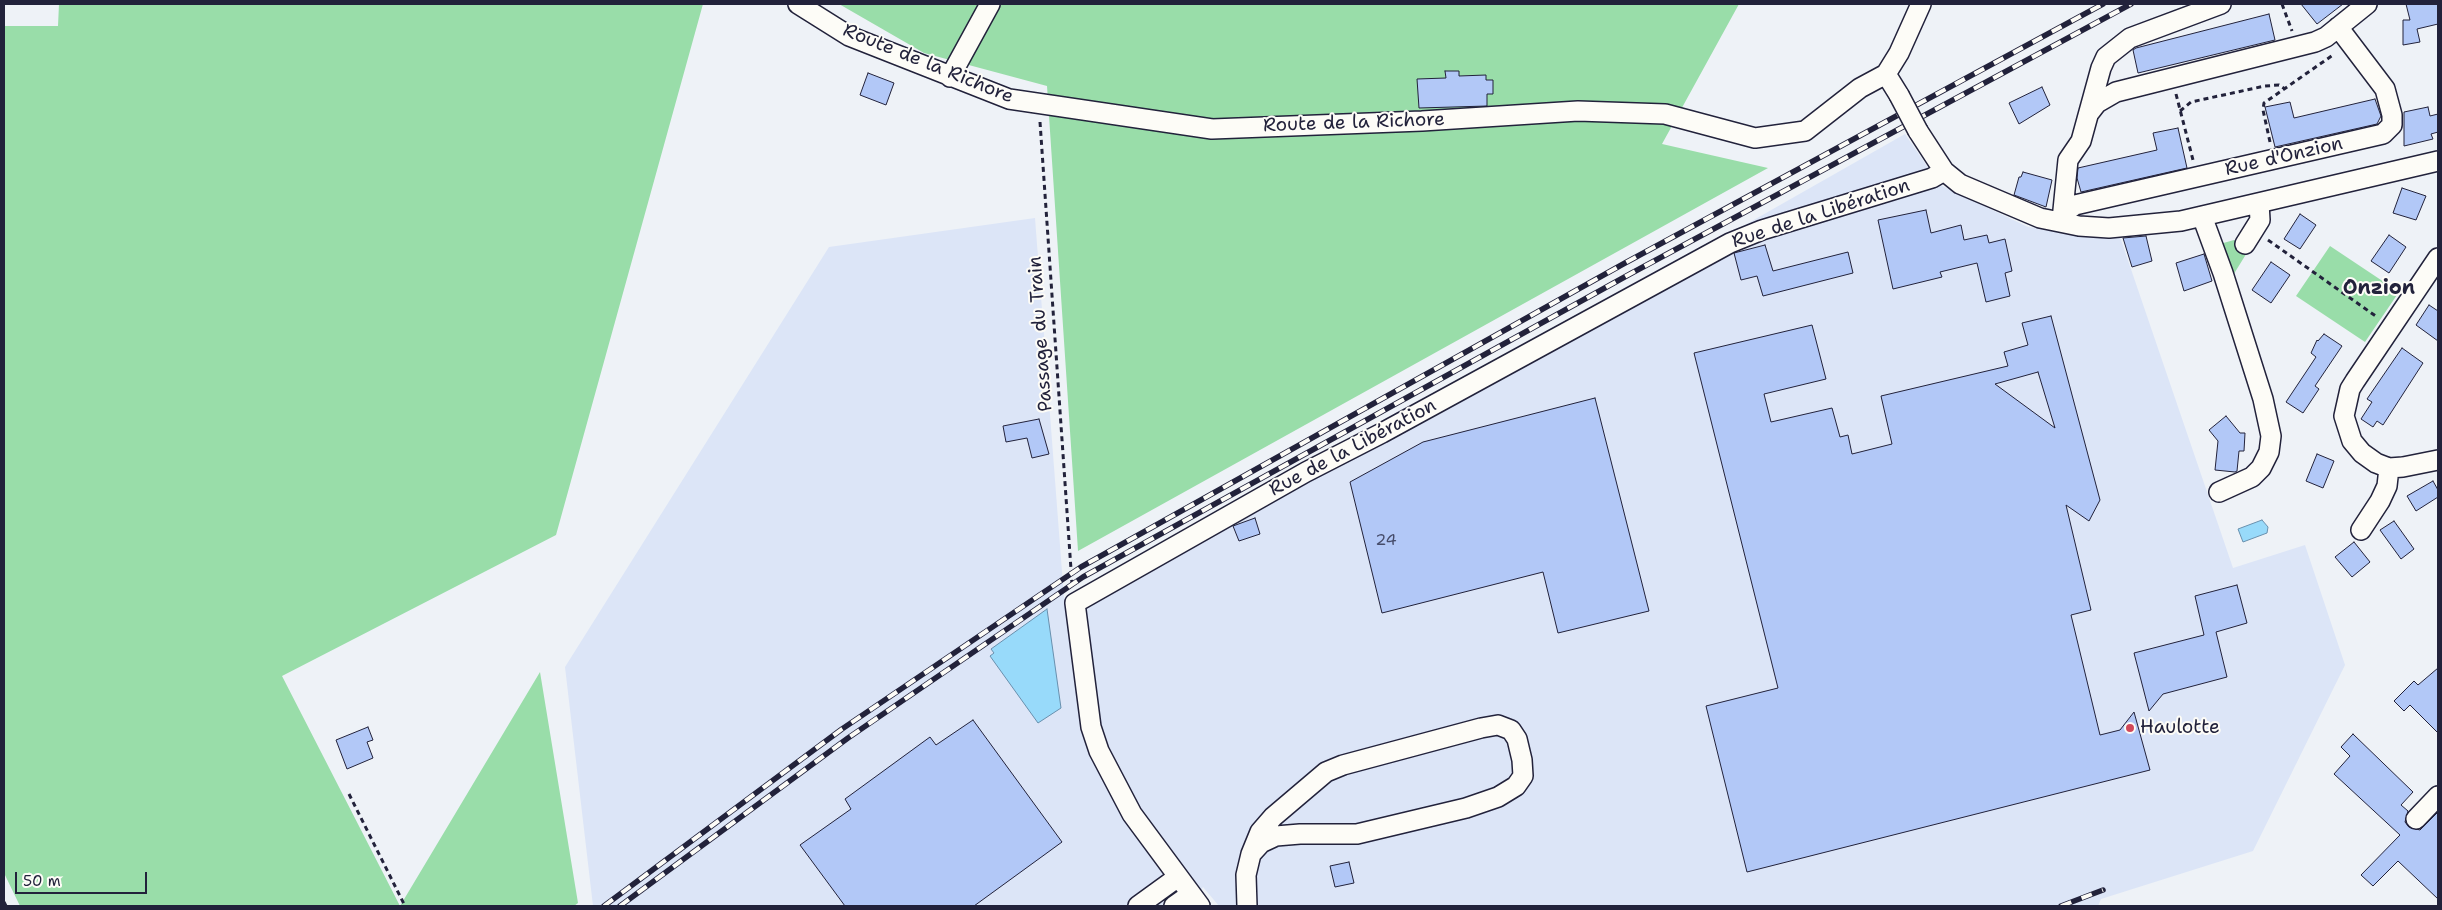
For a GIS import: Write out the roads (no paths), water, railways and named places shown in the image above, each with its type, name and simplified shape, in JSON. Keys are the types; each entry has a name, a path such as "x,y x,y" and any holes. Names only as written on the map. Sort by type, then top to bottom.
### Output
{"street":[{"name":"Route de la Richore","path":"798,4 849,36 1009,99 1212,129 1422,121 1578,111 1665,114 1755,138 1805,131 1860,88 1886,74"},
{"path":"950,77 990,4"},
{"path":"1886,74 1899,52 1920,4"},
{"path":"2063,219 2068,160 2081,141 2101,68 2106,57 2117,46 2130,38 2222,4"},
{"path":"2090,112 2097,103 2116,92 2298,48 2326,37 2367,4"},
{"name":"Rue d'Onzion","path":"2063,219 2075,205 2383,134 2389,130 2392,125 2392,115 2385,89 2338,27"},
{"name":"Rue d'Onzion","path":"1886,74 1918,131 1944,171 1960,184 2024,212 2108,228 2172,222 2202,216 2438,161"},
{"name":"Rue de la Libération","path":"1196,900 1132,814 1099,750 1091,728 1075,619 1075,603 1085,595 1306,472 1390,429 1730,243 1771,227 1932,178 1944,171"},
{"path":"2249,237 2260,220 2259,203"},
{"path":"2202,216 2223,273 2263,399 2271,436 2269,452 2261,468 2252,476 2220,492"},
{"path":"2438,258 2390,327 2350,390 2344,416 2352,441 2362,453 2389,468 2438,460"},
{"path":"2361,530 2380,501 2387,486 2389,468"},
{"path":"1247,906 1245,884 1252,854 1260,832 1273,817 1326,772 1343,765 1498,725 1511,730 1517,739 1522,760 1523,776 1516,786 1498,797 1457,810 1357,834 1276,836 1261,843 1252,854"},
{"path":"2416,819 2438,796"},
{"path":"1138,906 1178,877"},
{"path":"1174,906 1196,900"}],"water":[{"path":"2262,520 2268,527 2267,533 2243,542 2238,529"},
{"path":"1047,609 1061,708 1038,723 990,656 994,653 991,649"}],"railway":[{"path":"604,906 842,729 1081,567 1625,263 2103,4"},
{"path":"620,906 848,738 1083,577 1630,274 2131,4"},
{"path":"2061,906 2103,890"}],"place":[{"name":"Haulotte","path":"2130,728"}],"district":[{"name":"Onzion","path":"2379,289"}]}
